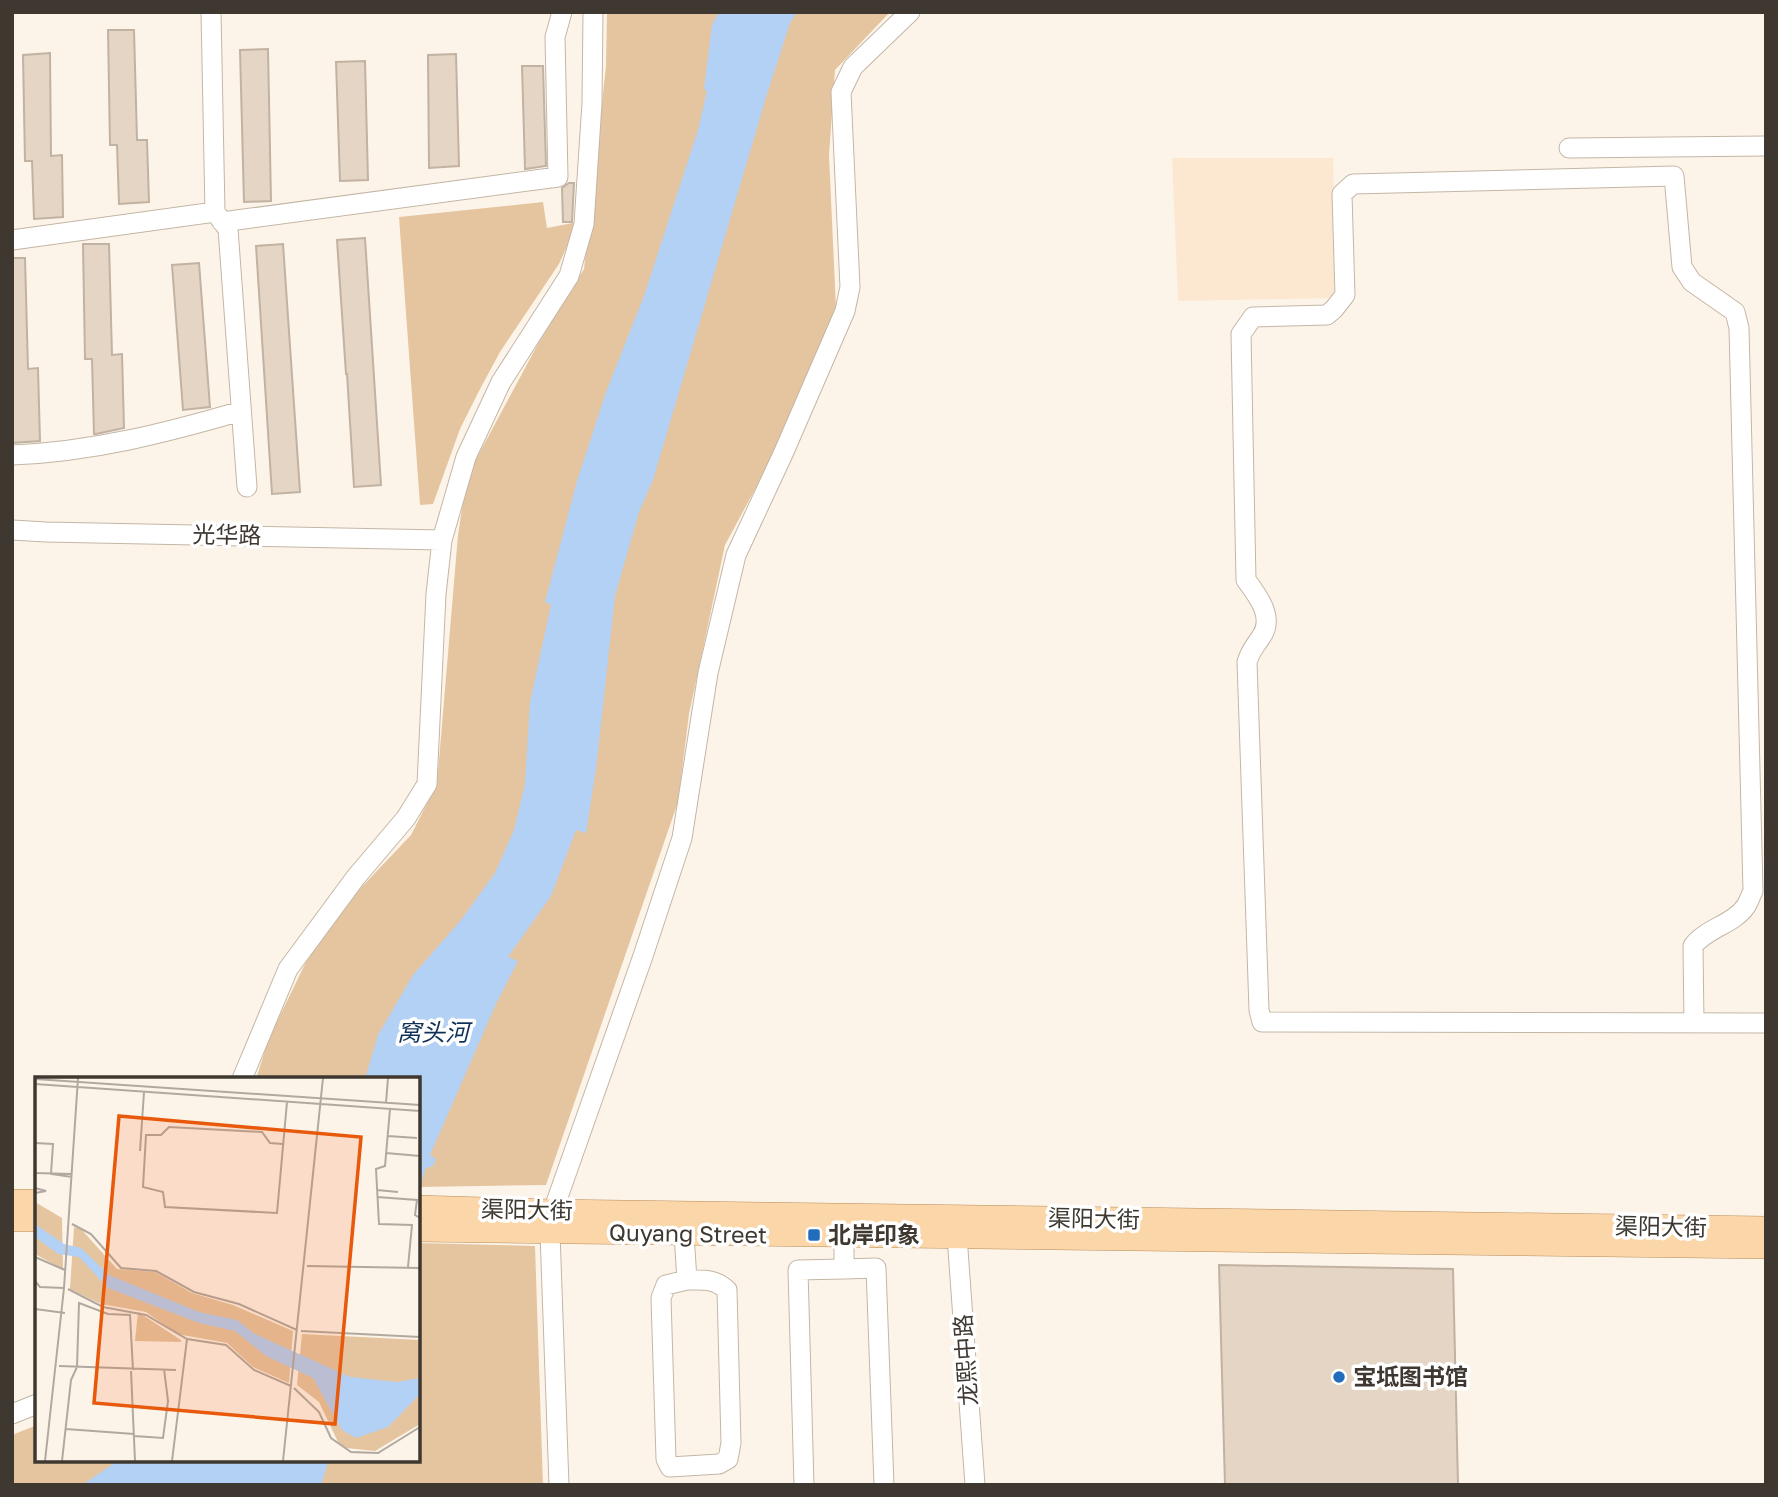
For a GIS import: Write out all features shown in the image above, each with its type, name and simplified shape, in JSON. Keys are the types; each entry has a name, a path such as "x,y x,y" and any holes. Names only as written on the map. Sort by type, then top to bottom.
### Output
{"main road":[{"path":"12,1201 35,1201"},
{"name":"渠阳大街","path":"420,1207 551,1222 1766,1228"},
{"path":"12,1220 35,1220"},
{"name":"Quyang Street","path":"420,1230 551,1222 684,1234 957,1236"},
{"name":"渠阳大街","path":"957,1236 1766,1247"}],"street":[{"path":"211,12 219,217 228,229 247,488"},
{"path":"12,240 558,177 555,37 562,12"},
{"path":"243,1077 288,969 356,877 406,817 427,784 436,594 442,540 466,457 501,382 569,276 584,223 592,103 593,12"},
{"path":"559,1485 551,1222 682,838 708,673 736,555 845,311 850,287 841,92 853,67 910,12"},
{"path":"1569,148 1766,146"},
{"path":"1694,1023 1693,946 1706,933 1745,908 1753,891 1756,613 1740,328 1735,312 1692,282 1682,267 1674,176 1353,184 1342,194 1345,295 1327,315 1253,317 1241,334 1246,580 1261,600 1267,619 1263,635 1251,648 1247,662 1259,1010 1262,1022 1694,1023 1766,1023"},
{"path":"12,455 49,454 131,440 241,411"},
{"name":"光华路","path":"12,530 442,540"},
{"path":"684,1234 687,1280"},
{"path":"844,1235 844,1269"},
{"name":"龙熙中路","path":"957,1236 975,1485"},
{"path":"804,1485 798,1270 876,1268 884,1485"},
{"path":"687,1280 710,1280 719,1283 726,1290 731,1443 728,1459 719,1464 670,1467 666,1459 661,1298 666,1285 687,1280"},
{"path":"12,1415 35,1405"}],"shaded area":[{"path":"607,12 890,12 835,70 829,155 836,308 773,456 725,545 689,714 678,802 546,1185 420,1187 420,1077 257,1077 269,1038 306,962 354,895 411,835 437,784 458,535 467,476 539,342 584,269 606,66"},
{"path":"1172,158 1333,158 1337,298 1178,301"},
{"path":"543,202 547,228 578,222 559,264 500,352 479,391 460,429 433,504 420,505 399,217"},
{"path":"420,1243 535,1246 543,1485 12,1485 12,1435 35,1426 35,1462 420,1462"}],"water":[{"name":"窝头河","path":"719,12 797,12 790,23 767,94 653,480 639,512 615,596 596,769 586,833 576,830 551,896 508,957 518,961 496,1004 430,1155 436,1159 433,1166 426,1168 420,1185 420,1077 366,1077 378,1035 413,975 461,920 495,873 514,830 525,784 530,702 551,605 545,602 577,481 606,392 644,296 698,130 707,91 704,89 712,25"},
{"path":"116,1462 328,1462 321,1485 82,1485"}],"building":[{"path":"108,30 134,30 137,140 147,140 149,202 119,204 117,145 110,145"},
{"path":"268,49 271,201 244,202 240,50"},
{"path":"50,53 51,156 62,155 63,217 34,219 32,161 25,161 23,55"},
{"path":"456,54 459,166 429,168 428,55"},
{"path":"365,61 368,180 340,181 336,62"},
{"path":"522,66 543,66 546,166 525,169"},
{"path":"574,183 572,222 563,222 562,188"},
{"path":"365,238 381,485 354,487 337,240"},
{"path":"83,244 109,244 112,355 122,354 124,428 96,434 92,359 85,359"},
{"path":"283,244 300,492 272,494 256,246"},
{"path":"12,258 25,258 28,369 38,368 40,441 12,443"},
{"path":"199,263 210,407 183,410 172,265"},
{"name":"宝坻图书馆","path":"1219,1265 1453,1269 1458,1485 1225,1485"}],"place":[{"name":"北岸印象","path":"814,1235"},
{"name":"宝坻图书馆","path":"1339,1377"}]}
